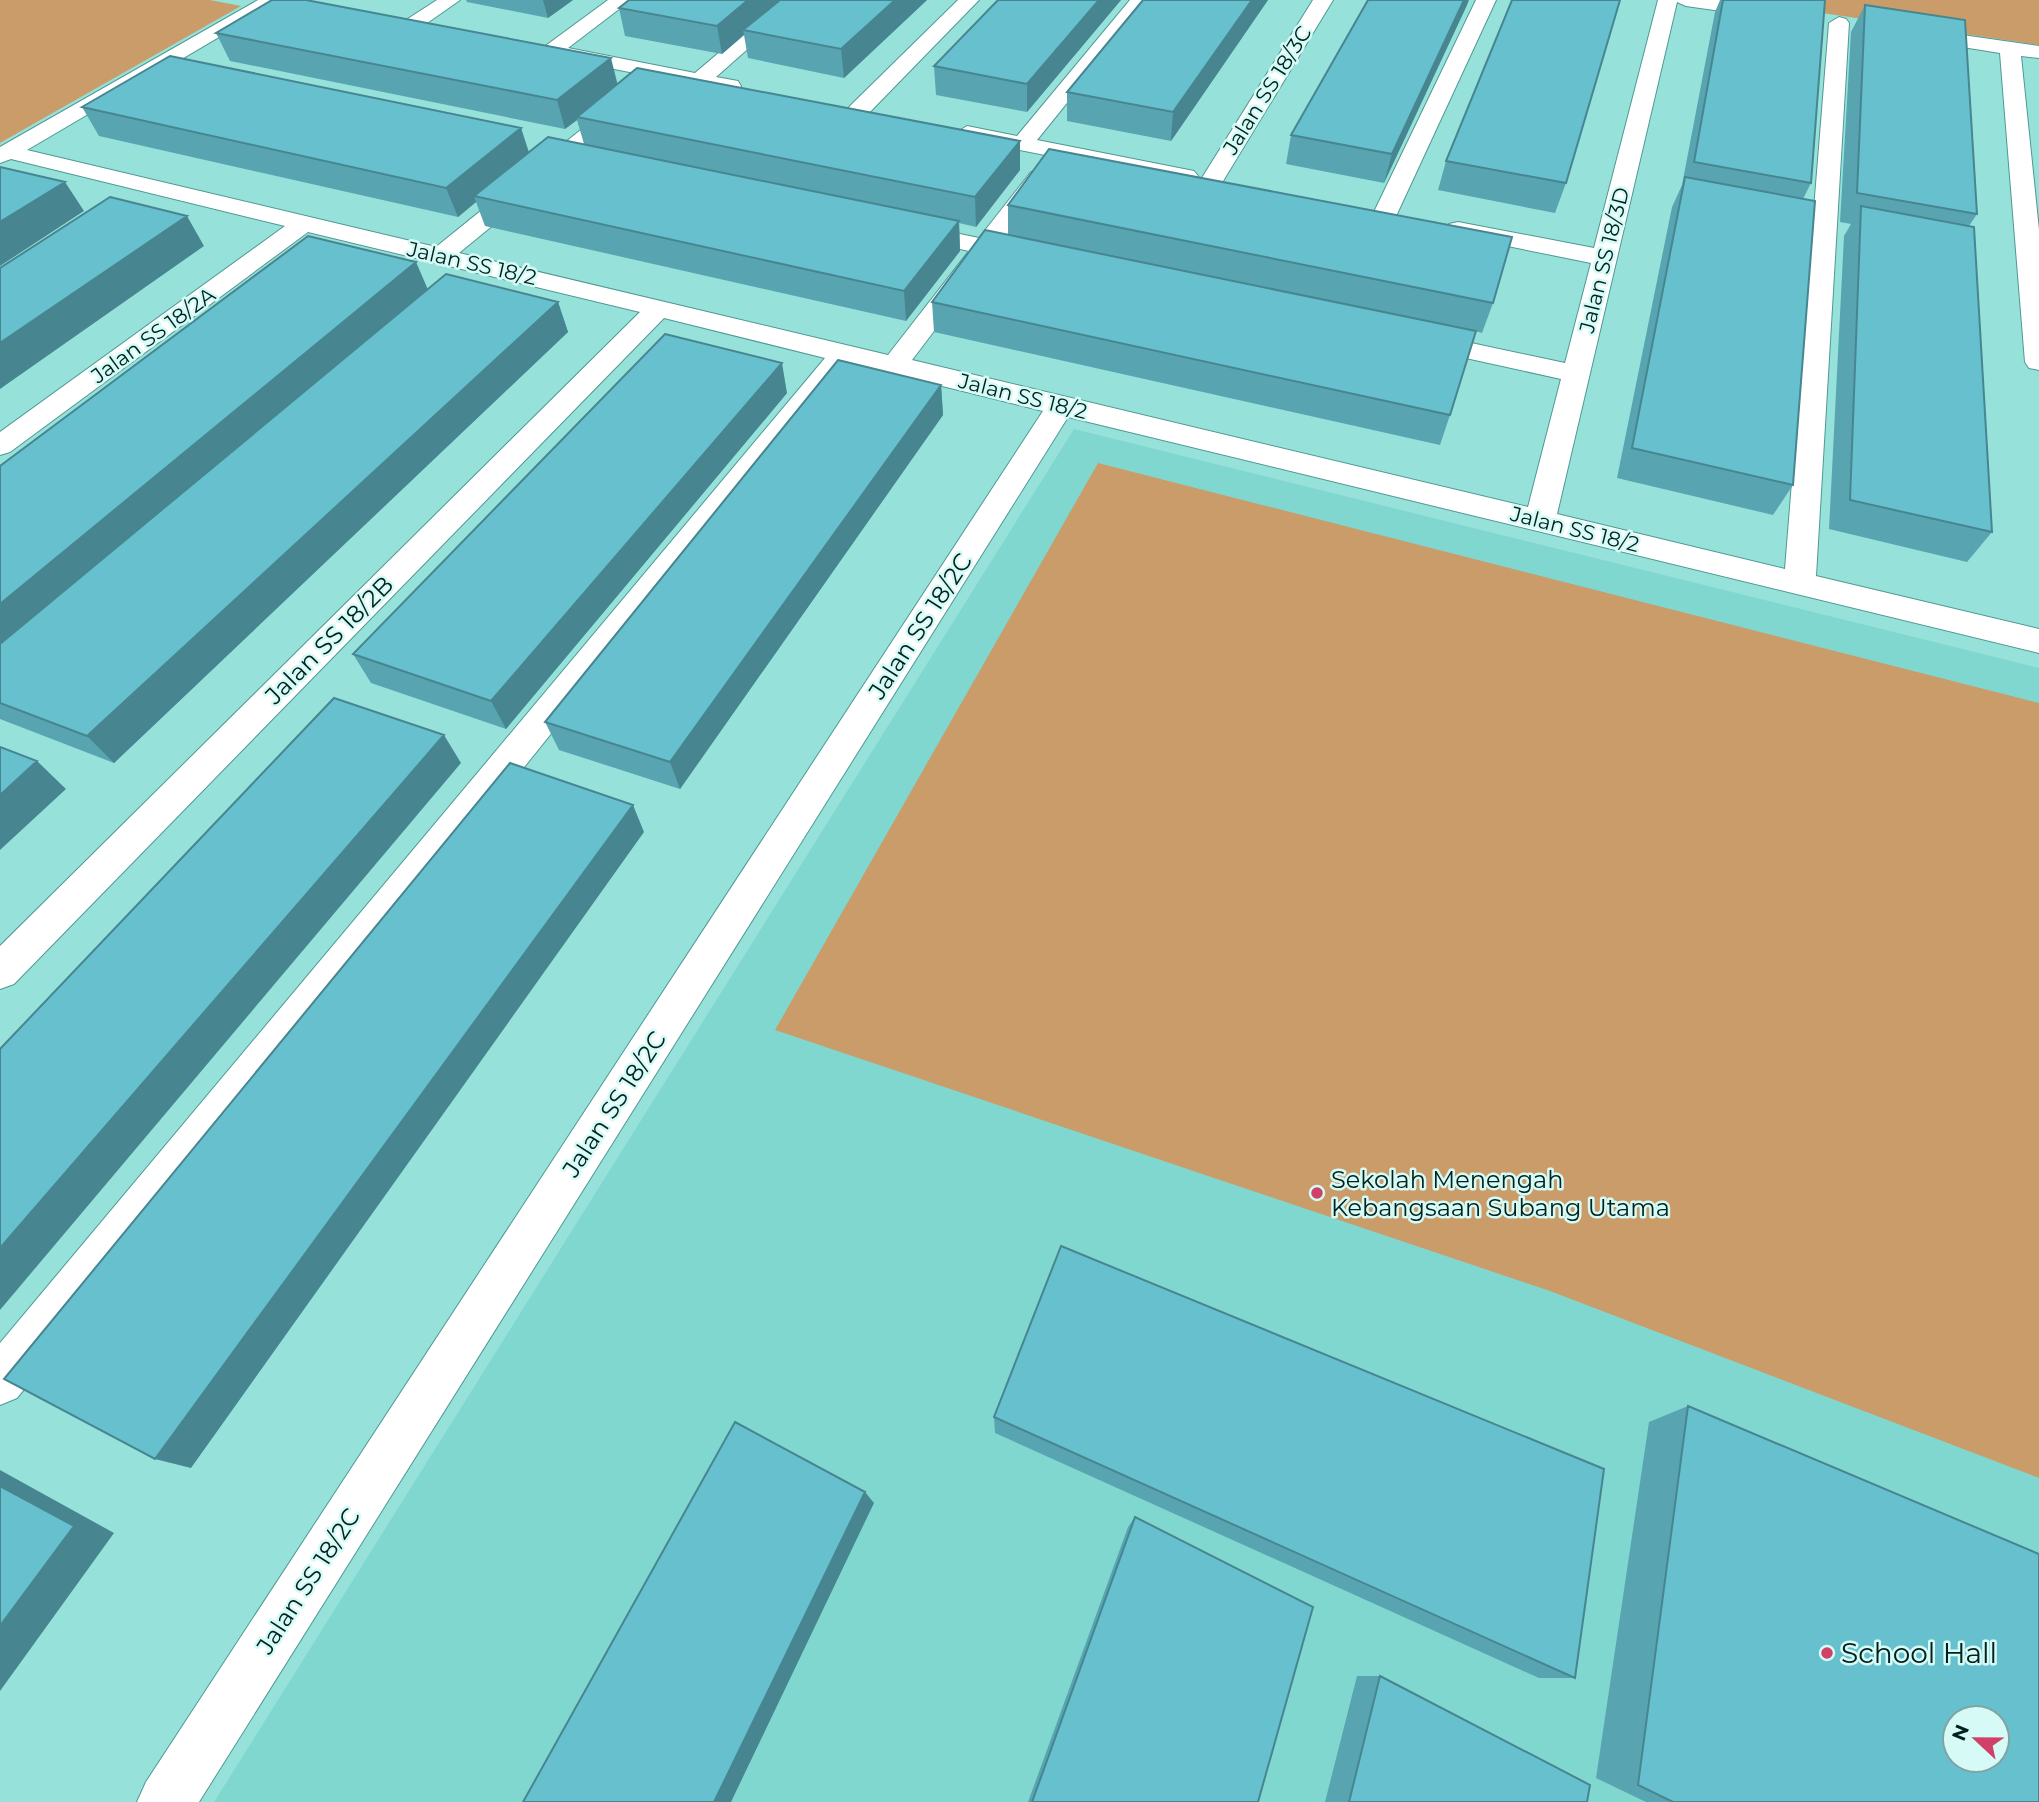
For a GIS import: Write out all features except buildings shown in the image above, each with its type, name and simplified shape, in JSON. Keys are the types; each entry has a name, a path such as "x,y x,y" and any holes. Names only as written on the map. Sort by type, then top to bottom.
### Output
{"street":[{"path":"413,24 450,0"},
{"path":"551,51 621,0"},
{"path":"699,80 793,0"},
{"path":"859,111 969,0"},
{"path":"1022,144 1140,0"},
{"name":"Jalan SS 18/3C","path":"1212,181 1323,0"},
{"path":"1385,214 1486,0"},
{"name":"Jalan SS 18/3D","path":"1540,520 1668,0"},
{"path":"1686,0 1788,15"},
{"path":"4,154 153,68 261,1"},
{"path":"388,19 438,29"},
{"path":"1800,583 1826,21 1865,26"},
{"path":"1892,30 2039,52"},
{"path":"526,47 752,91"},
{"path":"2010,48 2039,362"},
{"path":"153,68 194,77"},
{"path":"440,256 665,74"},
{"path":"832,106 886,117"},
{"path":"940,128 1238,186"},
{"path":"535,150 589,162"},
{"path":"894,365 1060,151"},
{"name":"Jalan SS 18/2","path":"4,154 481,265 2039,640"},
{"path":"121,208 154,187"},
{"path":"1358,209 1411,219"},
{"name":"Jalan SS 18/2A","path":"0,446 305,223"},
{"path":"1437,225 1605,257"},
{"path":"890,226 1052,261"},
{"path":"450,292 481,265"},
{"name":"Jalan SS 18/2B","path":"0,972 659,308"},
{"path":"1401,336 1576,374"},
{"path":"0,1381 843,353"},
{"name":"Jalan SS 18/2C","path":"166,1802 1061,405"}],"shaded area":[{"path":"0,0 210,0 241,6 0,143"},
{"path":"1733,0 2039,0 2039,45"},
{"name":"Sekolah Menengah Kebangsaan Subang Utama","path":"1074,429 2039,668 2039,1802 214,1802"},
{"path":"1098,463 2039,703 2039,1478 1550,1291 775,1030"}],"place":[{"name":"Sekolah Menengah Kebangsaan Subang Utama","path":"1317,1193"},
{"name":"School Hall","path":"1827,1653"}]}
